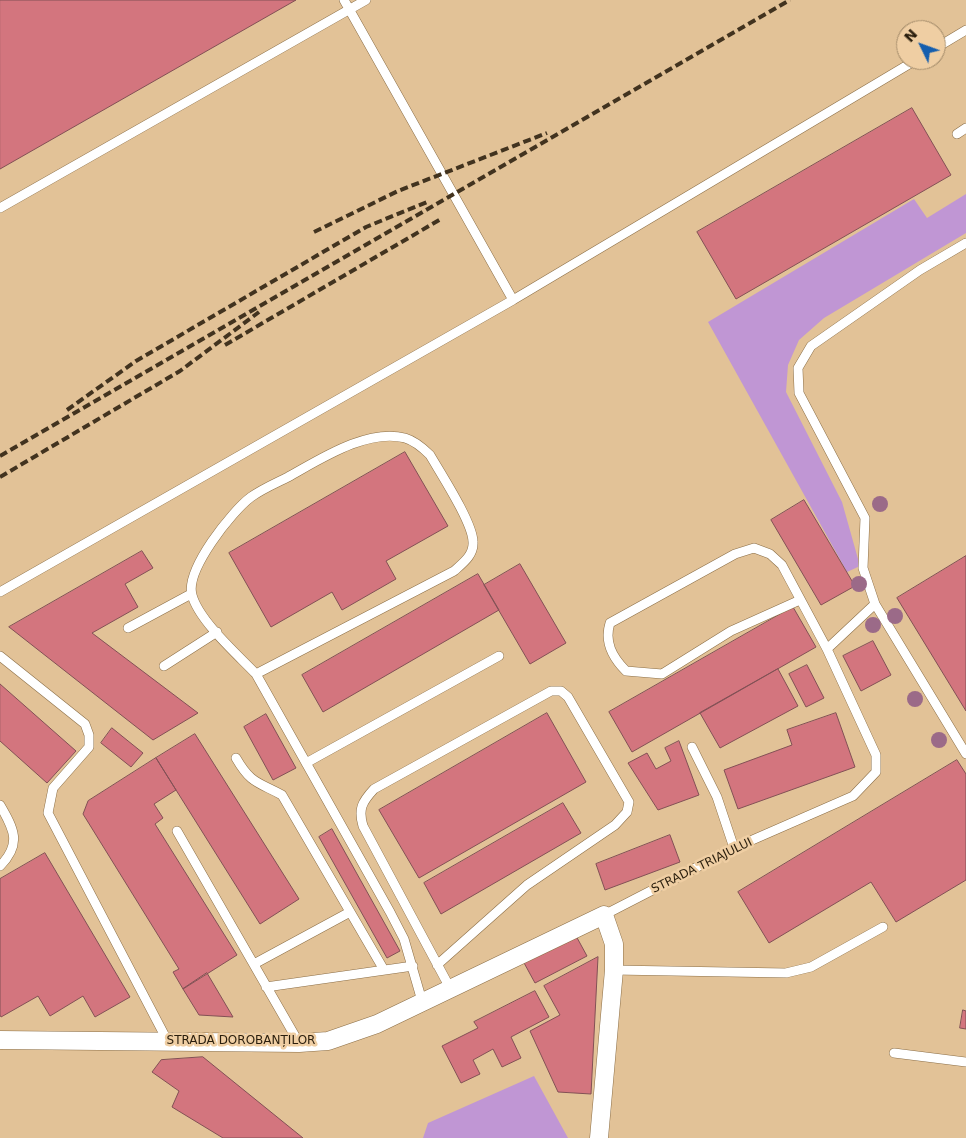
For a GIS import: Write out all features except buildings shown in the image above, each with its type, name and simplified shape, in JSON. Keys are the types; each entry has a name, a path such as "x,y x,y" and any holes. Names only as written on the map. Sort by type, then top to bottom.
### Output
{"street":[{"name":"STRADA DOROBANȚILOR","path":"0,1040 167,1040 299,1043 328,1041 350,1035 377,1024 604,915"},
{"path":"599,1138 614,970 614,944 604,915"}],"lane":[{"path":"344,0 513,300"},
{"path":"0,208 366,0"},
{"path":"946,42 966,30"},
{"path":"0,592 513,300 899,70"},
{"path":"956,134 966,128"},
{"path":"966,243 920,270 811,346 798,368 799,393 865,518 863,568 875,604 966,754"},
{"path":"256,674 454,571 468,558 474,542 469,525 430,455 421,446 404,438 363,441 342,447 251,497 207,547 196,569 191,594 200,612 256,674 404,939 422,1001"},
{"name":"STRADA TRIAJULUI","path":"604,915 734,848 853,796 876,772 876,755 827,648 782,565 770,554 754,548 735,554 610,623 606,636 615,660 626,672 662,674 731,631 800,600"},
{"path":"128,628 191,594"},
{"path":"827,648 875,604"},
{"path":"164,666 217,632"},
{"path":"0,656 85,724 89,735 89,747 53,788 48,813 167,1040"},
{"path":"306,763 499,656"},
{"path":"437,965 527,885 615,825 627,812 629,802 568,697 561,691 550,691 374,789 360,806 359,813 363,826 437,965 450,988"},
{"path":"692,747 717,797 734,848"},
{"path":"236,758 246,775 255,783 282,795 384,970"},
{"path":"0,805 13,827 14,840 10,856 0,866"},
{"path":"177,831 299,1043"},
{"path":"254,964 350,912"},
{"path":"614,970 786,974 811,967 883,927"},
{"path":"266,987 413,966"},
{"path":"894,1053 966,1062"}],"shaded area":[{"path":"966,194 966,233 824,318 799,340 788,365 786,392 842,502 860,566 847,572 708,322 914,199 927,218"},
{"path":"534,1076 568,1138 423,1138 428,1123"}],"railway":[{"path":"0,456 790,0"},
{"path":"314,232 398,191 547,133"},
{"path":"67,410 136,361 366,227 427,202"},
{"path":"225,345 441,219"},
{"path":"0,477 180,371 259,312"}]}
